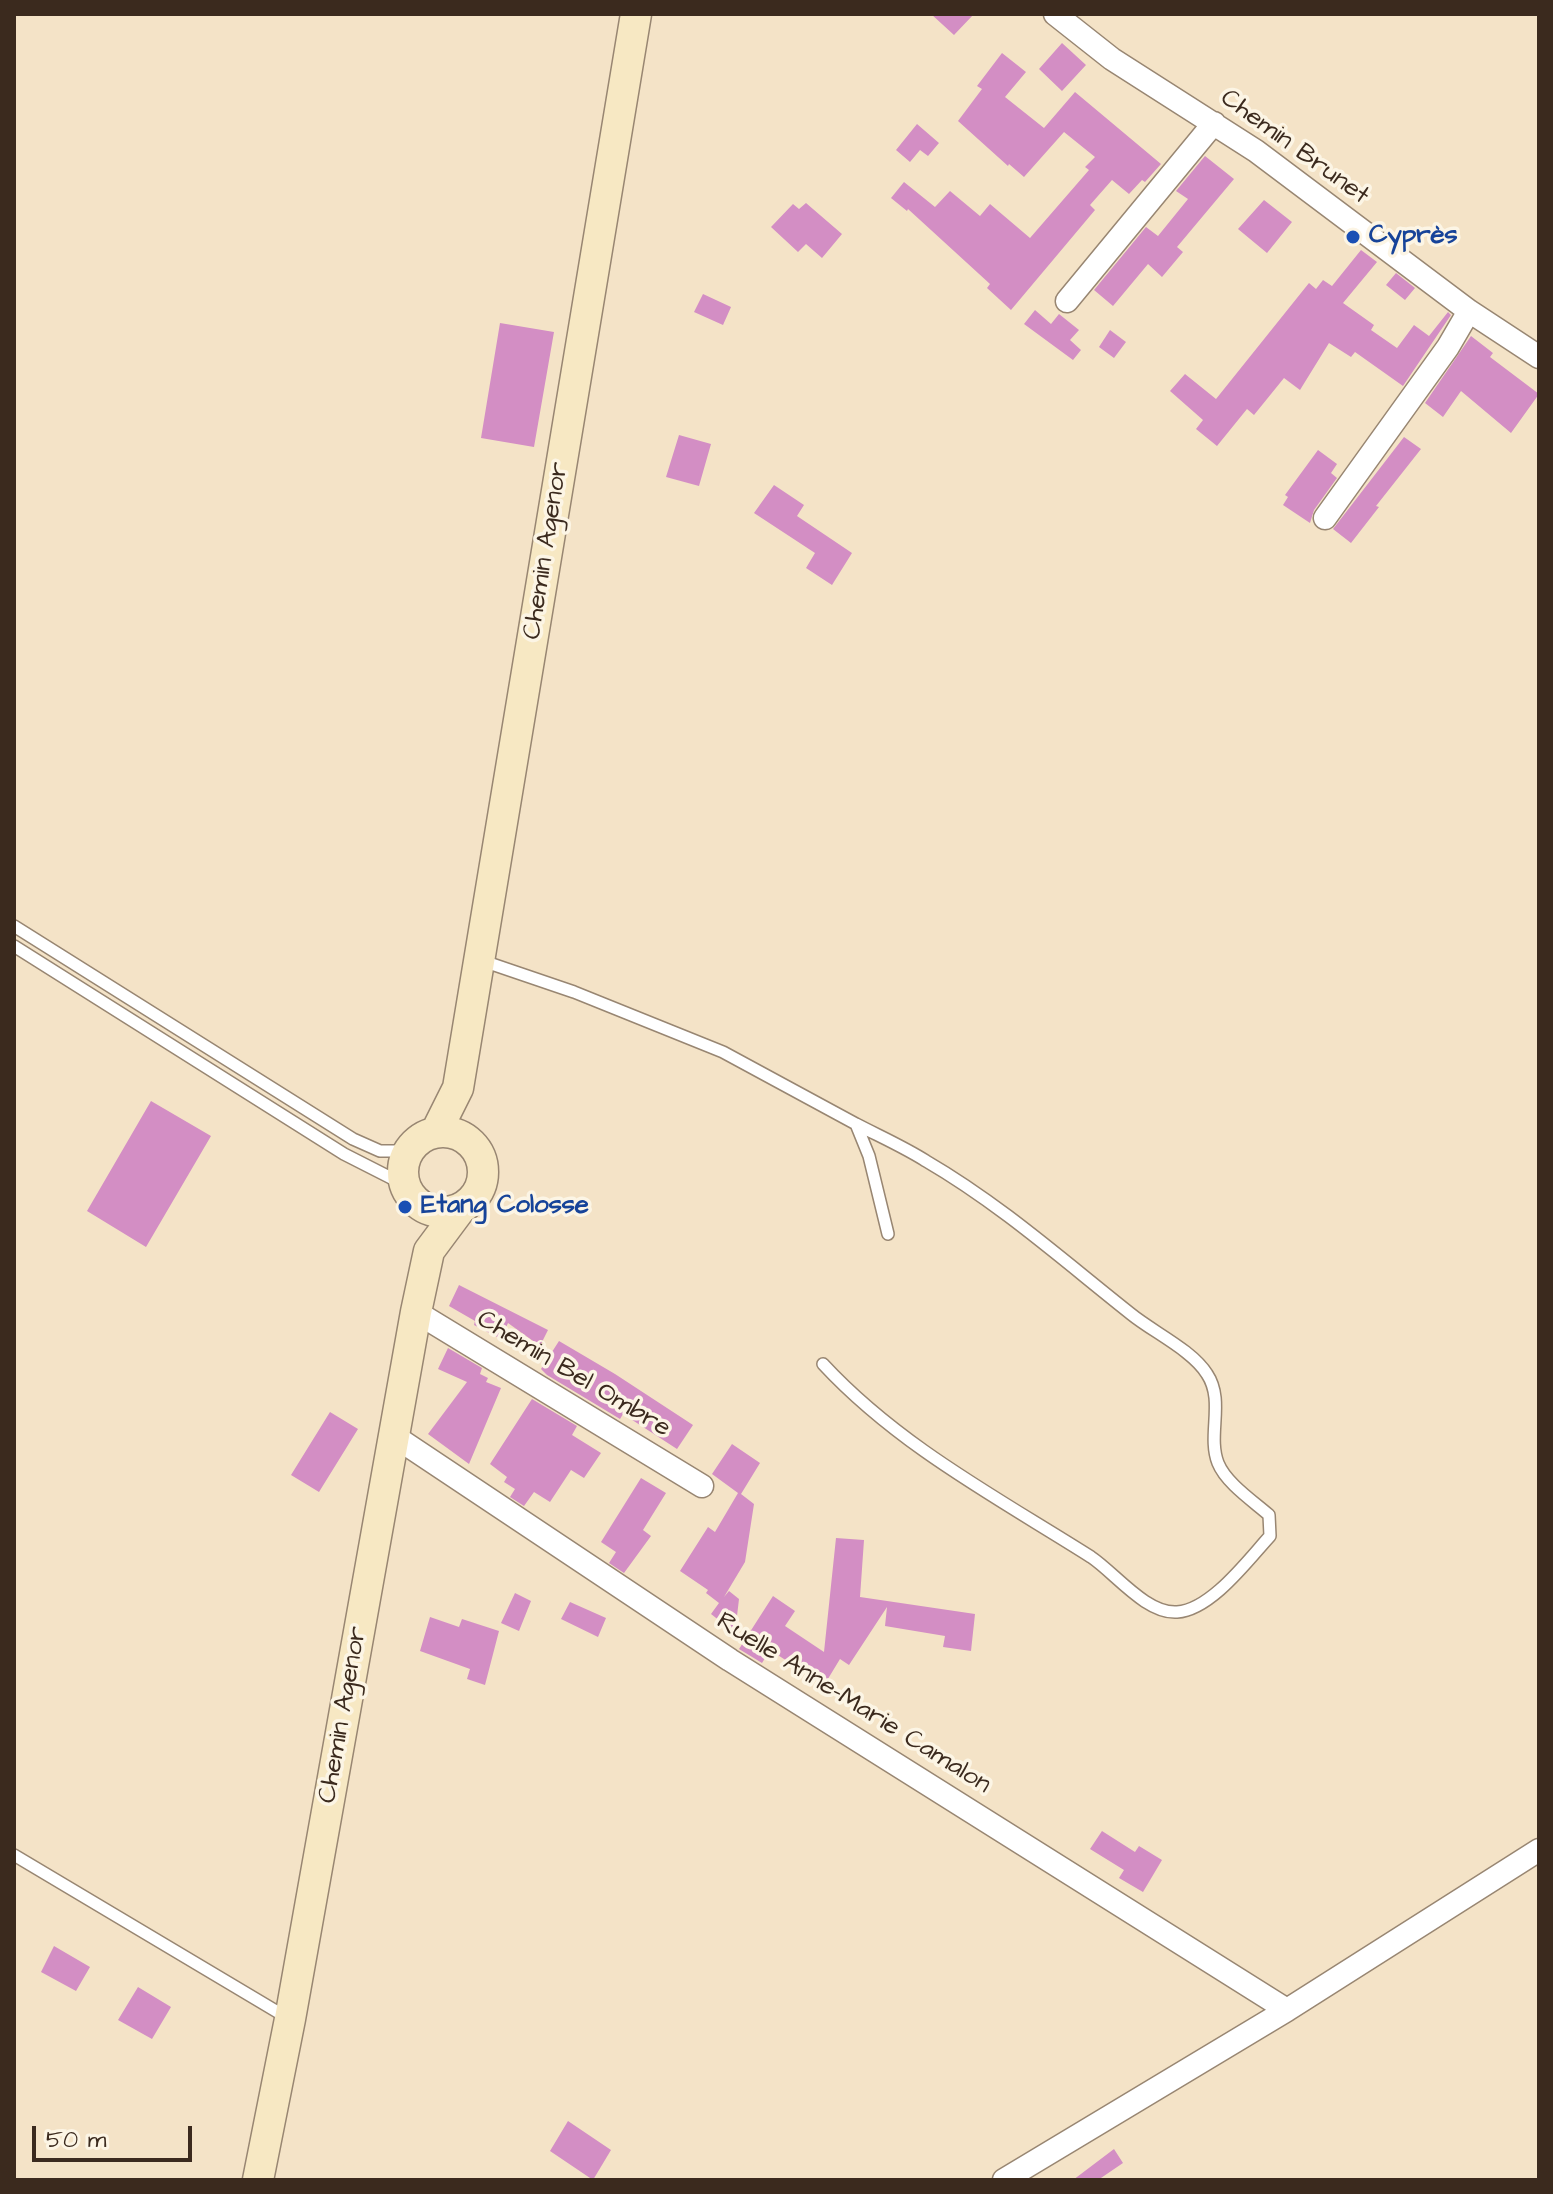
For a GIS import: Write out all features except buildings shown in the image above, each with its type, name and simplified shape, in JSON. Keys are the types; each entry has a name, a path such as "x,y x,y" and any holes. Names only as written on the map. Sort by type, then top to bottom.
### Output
{"main road":[{"name":"Chemin Agenor","path":"429,1251 403,1162 415,1142 436,1132 458,1088 636,14"},
{"name":"Chemin Agenor","path":"258,2180 429,1251 461,1208 478,1192 484,1170 476,1148 468,1140 458,1088"},
{"path":"436,1132 447,1131 468,1140"},
{"path":"411,1194 439,1212 461,1208"}],"street":[{"name":"Chemin Brunet","path":"1055,14 1112,59 1256,151 1469,311 1539,357"},
{"path":"1067,301 1214,123"},
{"path":"1325,518 1448,347 1469,311"},
{"name":"Chemin Bel Ombre","path":"416,1312 702,1486"},
{"name":"Ruelle Anne-Marie Camalon","path":"394,1436 730,1660 1287,2010"},
{"path":"1004,2180 1287,2010 1539,1850"}],"lane":[{"path":"14,926 353,1139 380,1151 408,1151"},
{"path":"14,946 411,1194"},
{"path":"480,959 574,992 723,1052 927,1161 1032,1234 1133,1316 1196,1361 1209,1375 1216,1399 1215,1451 1219,1466 1239,1489 1269,1515 1270,1536 1234,1576 1201,1604 1180,1612 1166,1612 1149,1604 1094,1560 993,1498 898,1433 848,1392 823,1364"},
{"path":"856,1124 869,1156 888,1234"},
{"path":"14,1855 290,2019"}],"place":[{"name":"Cyprès","path":"1353,237"},
{"name":"Etang Colosse","path":"405,1207"}]}
